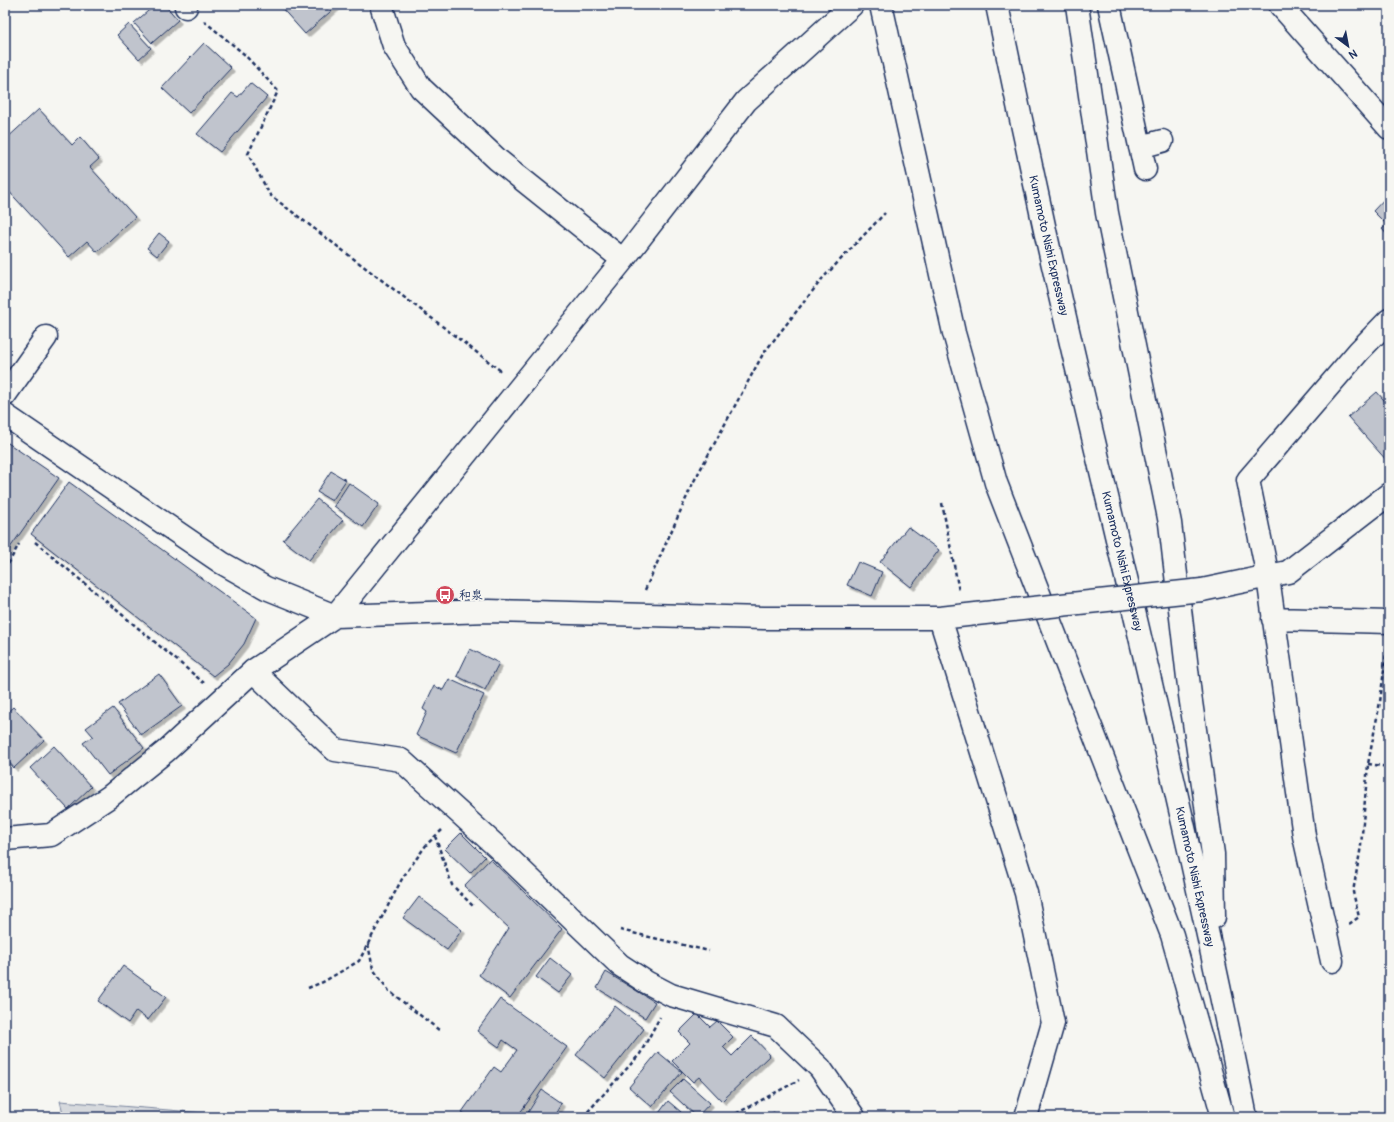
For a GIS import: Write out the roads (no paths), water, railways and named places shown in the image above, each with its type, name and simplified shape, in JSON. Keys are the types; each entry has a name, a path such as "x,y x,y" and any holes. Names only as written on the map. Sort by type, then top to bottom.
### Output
{"main road":[{"path":"381,5 394,46 421,88 498,160 623,260"},
{"path":"5,839 51,835 109,797 166,751 253,671 335,616 623,260 746,101 852,5"},
{"path":"881,5 954,333 996,483 1172,935 1222,1117"},
{"name":"Kumamoto Nishi Expressway","path":"997,5 1046,233 1216,964 1246,1117"},
{"path":"1077,5 1107,213 1170,522 1190,695 1213,854 1216,964"},
{"path":"1109,5 1145,168"},
{"path":"1280,5 1389,128"},
{"path":"1140,147 1162,141"},
{"path":"1332,961 1304,836 1268,577 1248,480 1359,351 1389,320"},
{"path":"5,395 46,337"},
{"path":"5,415 222,563 266,588 335,616 490,611 764,618 940,618 1202,590 1288,572 1389,494"},
{"path":"940,618 1026,893 1053,1023 1026,1117"},
{"path":"1273,619 1388,631"},
{"path":"253,671 335,750 401,760 620,965 646,982 671,995 776,1026 820,1068 854,1117"}],"place":[{"name":"和泉","path":"445,595"}]}
